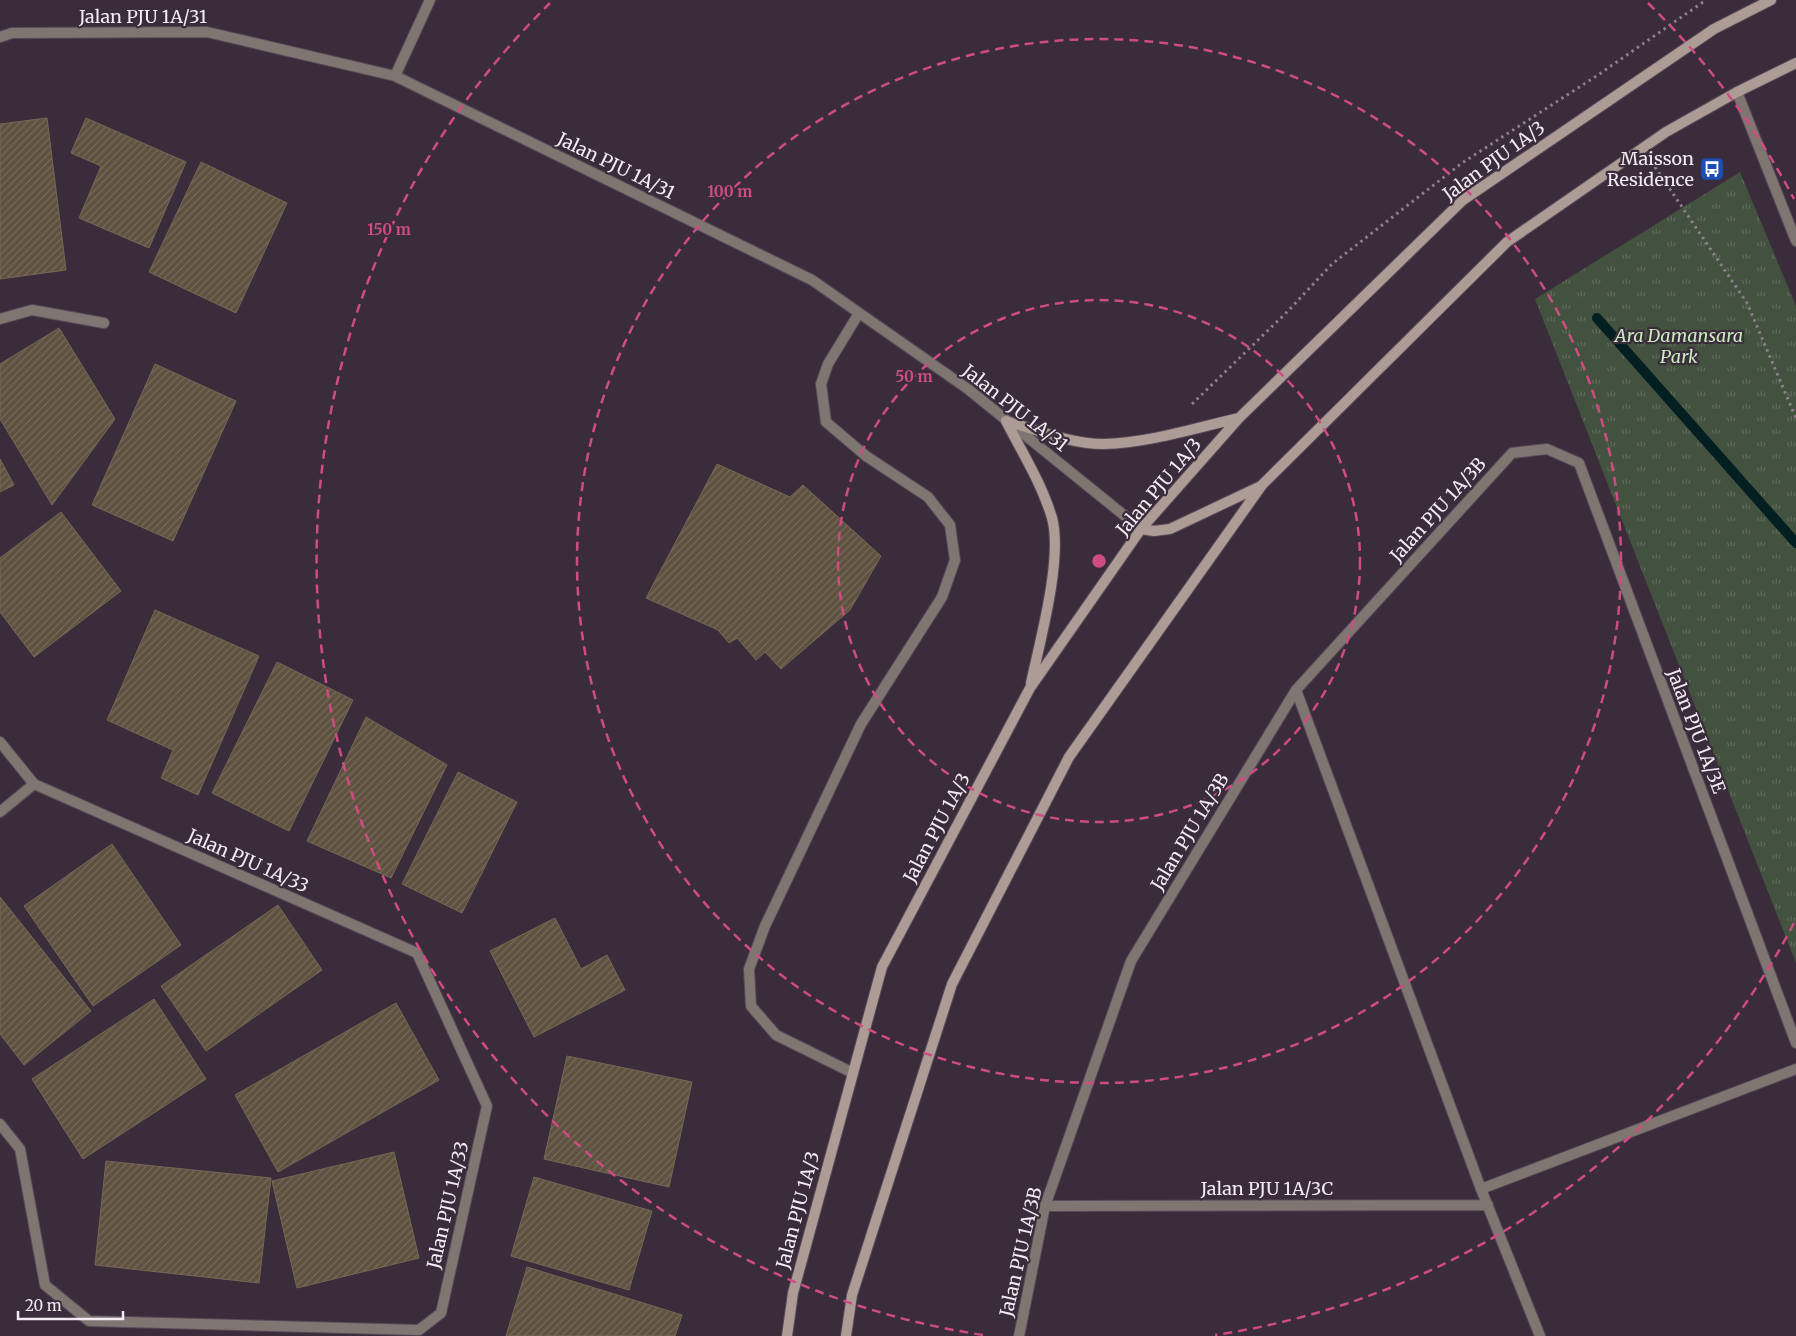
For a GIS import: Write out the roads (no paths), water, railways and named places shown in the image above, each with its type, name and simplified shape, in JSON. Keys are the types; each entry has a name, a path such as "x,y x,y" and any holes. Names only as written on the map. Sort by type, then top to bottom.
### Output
{"street":[{"path":"395,76 430,0"},
{"name":"Jalan PJU 1A/3","path":"787,1336 793,1293 882,967 1030,688 1141,529 1239,418 1463,200 1714,29 1771,0"},
{"name":"Jalan PJU 1A/31","path":"0,37 12,33 207,32 395,76 812,280 968,389 1141,529"},
{"path":"846,1336 852,1295 952,984 1069,757 1262,485 1507,242 1666,132 1737,92 1796,63"},
{"path":"1737,92 1795,238"},
{"path":"0,319 32,310 104,323"},
{"path":"852,1073 776,1035 751,1006 749,969 765,926 860,724 942,597 955,560 950,525 928,497 866,456 826,422 821,384 828,364 859,314"},
{"path":"1006,421 1058,437 1103,444 1164,436 1239,418"},
{"path":"1006,421 1037,483 1052,519 1054,556 1030,688"},
{"name":"Jalan PJU 1A/3B","path":"1019,1336 1045,1206 1131,961 1296,690 1512,453 1547,448"},
{"name":"Jalan PJU 1A/3E","path":"1547,448 1579,463 1796,1043"},
{"path":"1141,529 1154,531 1170,529 1262,485"},
{"path":"1296,690 1481,1189 1540,1336"},
{"name":"Jalan PJU 1A/33","path":"0,742 34,784 417,953 487,1106 441,1313 419,1330 89,1321 44,1285 20,1149 0,1124"},
{"path":"0,812 34,784"},
{"path":"1481,1189 1796,1069"},
{"name":"Jalan PJU 1A/3C","path":"1045,1206 1488,1204"}],"waterway":[{"path":"1597,318 1796,543"}],"place":[{"name":"Maisson Residence","path":"1712,169"}],"park label":[{"name":"Ara Damansara Park","path":"1679,346"}]}
